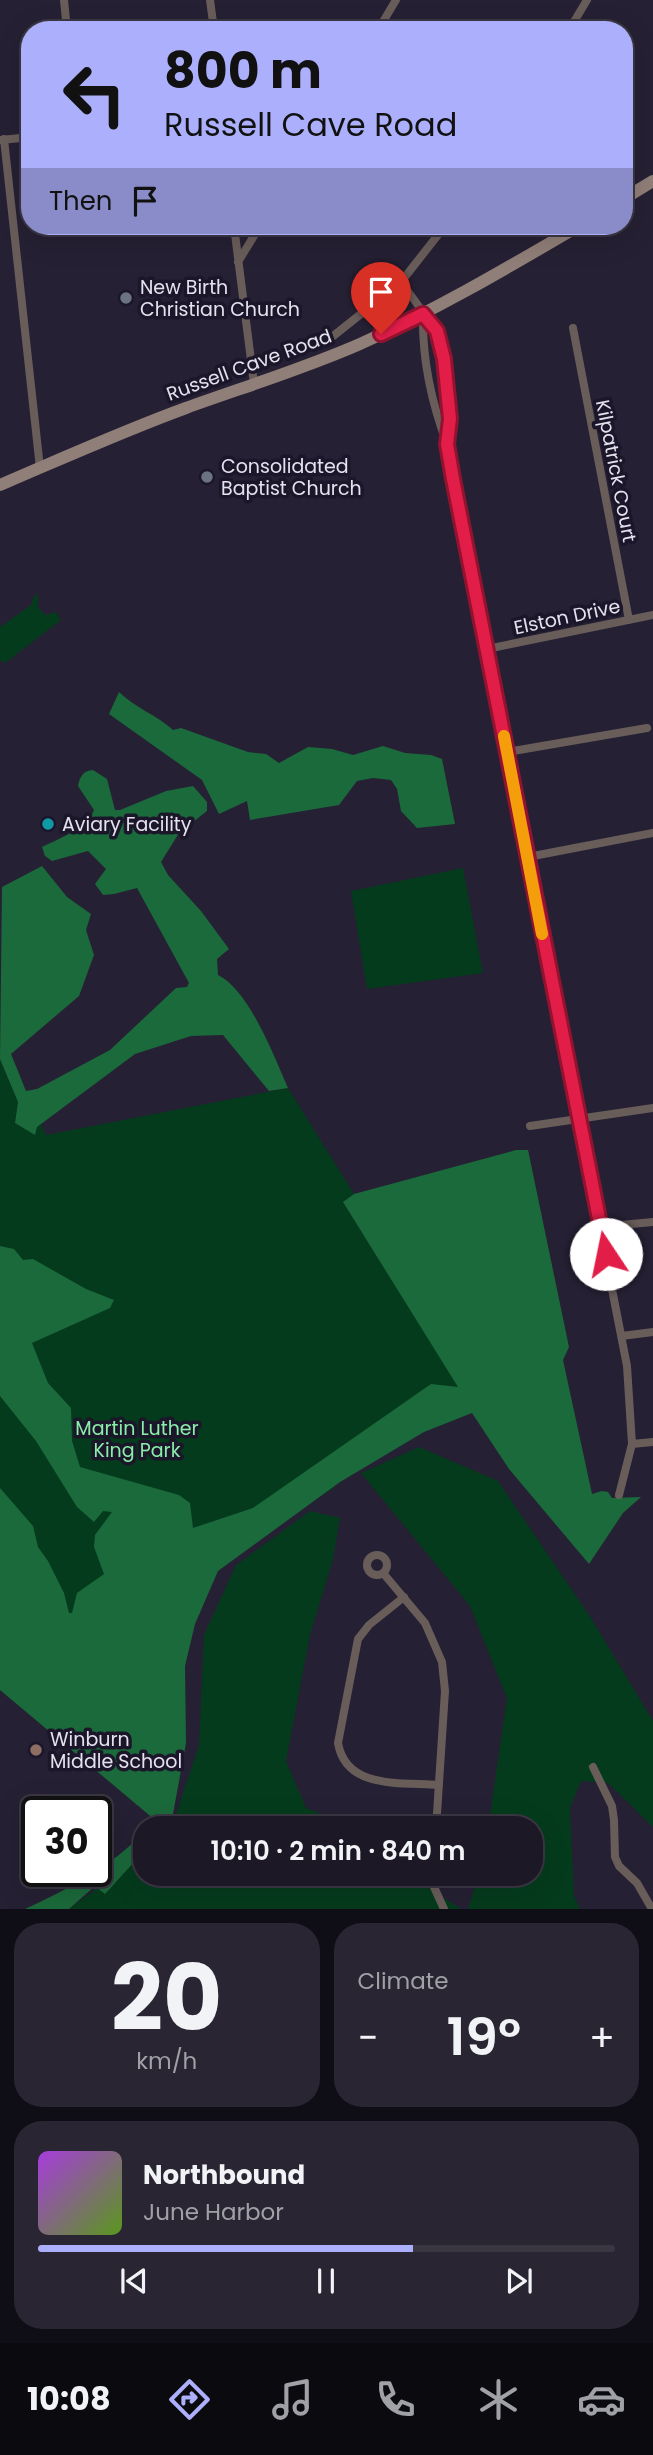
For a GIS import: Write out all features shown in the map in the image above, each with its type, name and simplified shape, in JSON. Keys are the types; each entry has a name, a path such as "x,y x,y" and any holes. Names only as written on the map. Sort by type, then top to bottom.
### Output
{"main road":[{"path":"633,193 653,181"},
{"name":"Russell Cave Road","path":"0,485 140,426 305,367 423,314 490,279 564,235"}],"street":[{"path":"64,0 66,21"},
{"path":"211,0 213,21"},
{"path":"383,21 396,0"},
{"path":"574,21 587,0"},
{"path":"21,137 2,140 40,468"},
{"path":"235,235 254,384"},
{"path":"238,262 254,235"},
{"path":"332,337 401,282 438,235"},
{"path":"401,282 437,331 444,359 450,419 447,444"},
{"path":"423,314 422,338 439,422 447,444 622,1336 630,1390 632,1444 619,1495"},
{"name":"Kilpatrick Court","path":"573,328 629,620"},
{"name":"Elston Drive","path":"487,649 653,615"},
{"path":"508,752 647,728"},
{"path":"528,857 653,833"},
{"path":"530,1126 653,1108"},
{"path":"600,1227 653,1222"},
{"path":"622,1336 653,1332"},
{"path":"632,1444 653,1442"},
{"path":"383,1573 432,1634 442,1662 445,1691 437,1816"},
{"path":"404,1597 369,1625 358,1639 338,1743 350,1769 365,1778 439,1785"},
{"path":"593,1767 612,1806 615,1857 623,1872 637,1883 652,1909"},
{"path":"435,1886 444,1909"}],"green space":[{"path":"38,594 38,607 45,615 56,612 61,620 5,663 0,660 0,627 31,605 34,596"},
{"path":"119,692 173,730 181,728 248,752 266,754 279,763 308,747 332,749 353,755 383,746 405,753 431,755 442,759 455,824 417,828 401,811 397,789 391,780 373,778 357,781 339,805 250,820 247,801 219,814 202,780 109,714"},
{"path":"93,770 107,779 115,810 166,791 193,786 207,802 207,811 179,833 161,862 168,875 201,911 229,949 217,959 218,975 240,994 250,1009 288,1088 269,1091 223,1035 191,1036 135,1054 37,1127 35,1135 15,1123 18,1102 0,1059 2,887 42,866 67,897 91,914 86,930 94,955 79,996 11,1054 26,1091 37,1089 110,1050 176,988 187,987 189,983 137,888 103,895 95,884 106,869 88,851 52,861 45,856 42,847 72,832 91,816 94,810 78,786 82,775"},
{"path":"463,868 483,973 367,989 351,891"},
{"name":"Martin Luther King Park","path":"0,1059 18,1102 15,1123 35,1134 41,1124 46,1135 288,1088 354,1194 343,1202 459,1387 318,1462 334,1488 0,1667"},
{"path":"516,1150 528,1150 569,1347 563,1360 592,1494 602,1491 608,1492 612,1498 641,1497 623,1513 589,1564 509,1469 472,1413 424,1432 340,1482 218,1571 195,1624 185,1666 186,1743 173,1814 176,1816 150,1816 0,1690 0,1488 33,1526 38,1547 64,1593 69,1613 72,1613 77,1593 104,1574 94,1547 95,1535 112,1512 103,1511 94,1522 77,1507 36,1441 0,1396 0,1246 14,1249 23,1260 33,1259 86,1289 114,1300 110,1308 32,1343 48,1383 71,1408 72,1441 80,1467 179,1495 190,1503 193,1528 253,1508 431,1384 458,1387 343,1202 354,1194"},
{"path":"419,1447 498,1481 591,1618 653,1721 653,1827 608,1783 581,1781 570,1808 574,1896 580,1909 468,1909 475,1886 543,1886 543,1816 490,1816 507,1698 470,1606 361,1473"},
{"path":"310,1511 340,1518 333,1559 310,1635 286,1761 306,1808 327,1816 175,1816 199,1745 204,1635 236,1565"},
{"path":"132,1844 133,1863 112,1886 112,1860"},
{"path":"133,1862 133,1886 426,1886 461,1909 69,1909 99,1887 112,1887 112,1877"},
{"path":"69,1887 94,1887 69,1909 25,1909"},
{"path":"96,1887 111,1887 105,1894"}],"slow traffic":[{"path":"504,736 542,934"}],"place":[{"name":"New Birth Christian Church","path":"126,298"},
{"name":"Consolidated Baptist Church","path":"207,477"},
{"name":"Aviary Facility","path":"48,824"},
{"name":"Winburn Middle School","path":"36,1750"}],"route":[{"path":"381,334 423,314 437,331 444,359 450,419 447,444 453,479 606,1254"}]}
